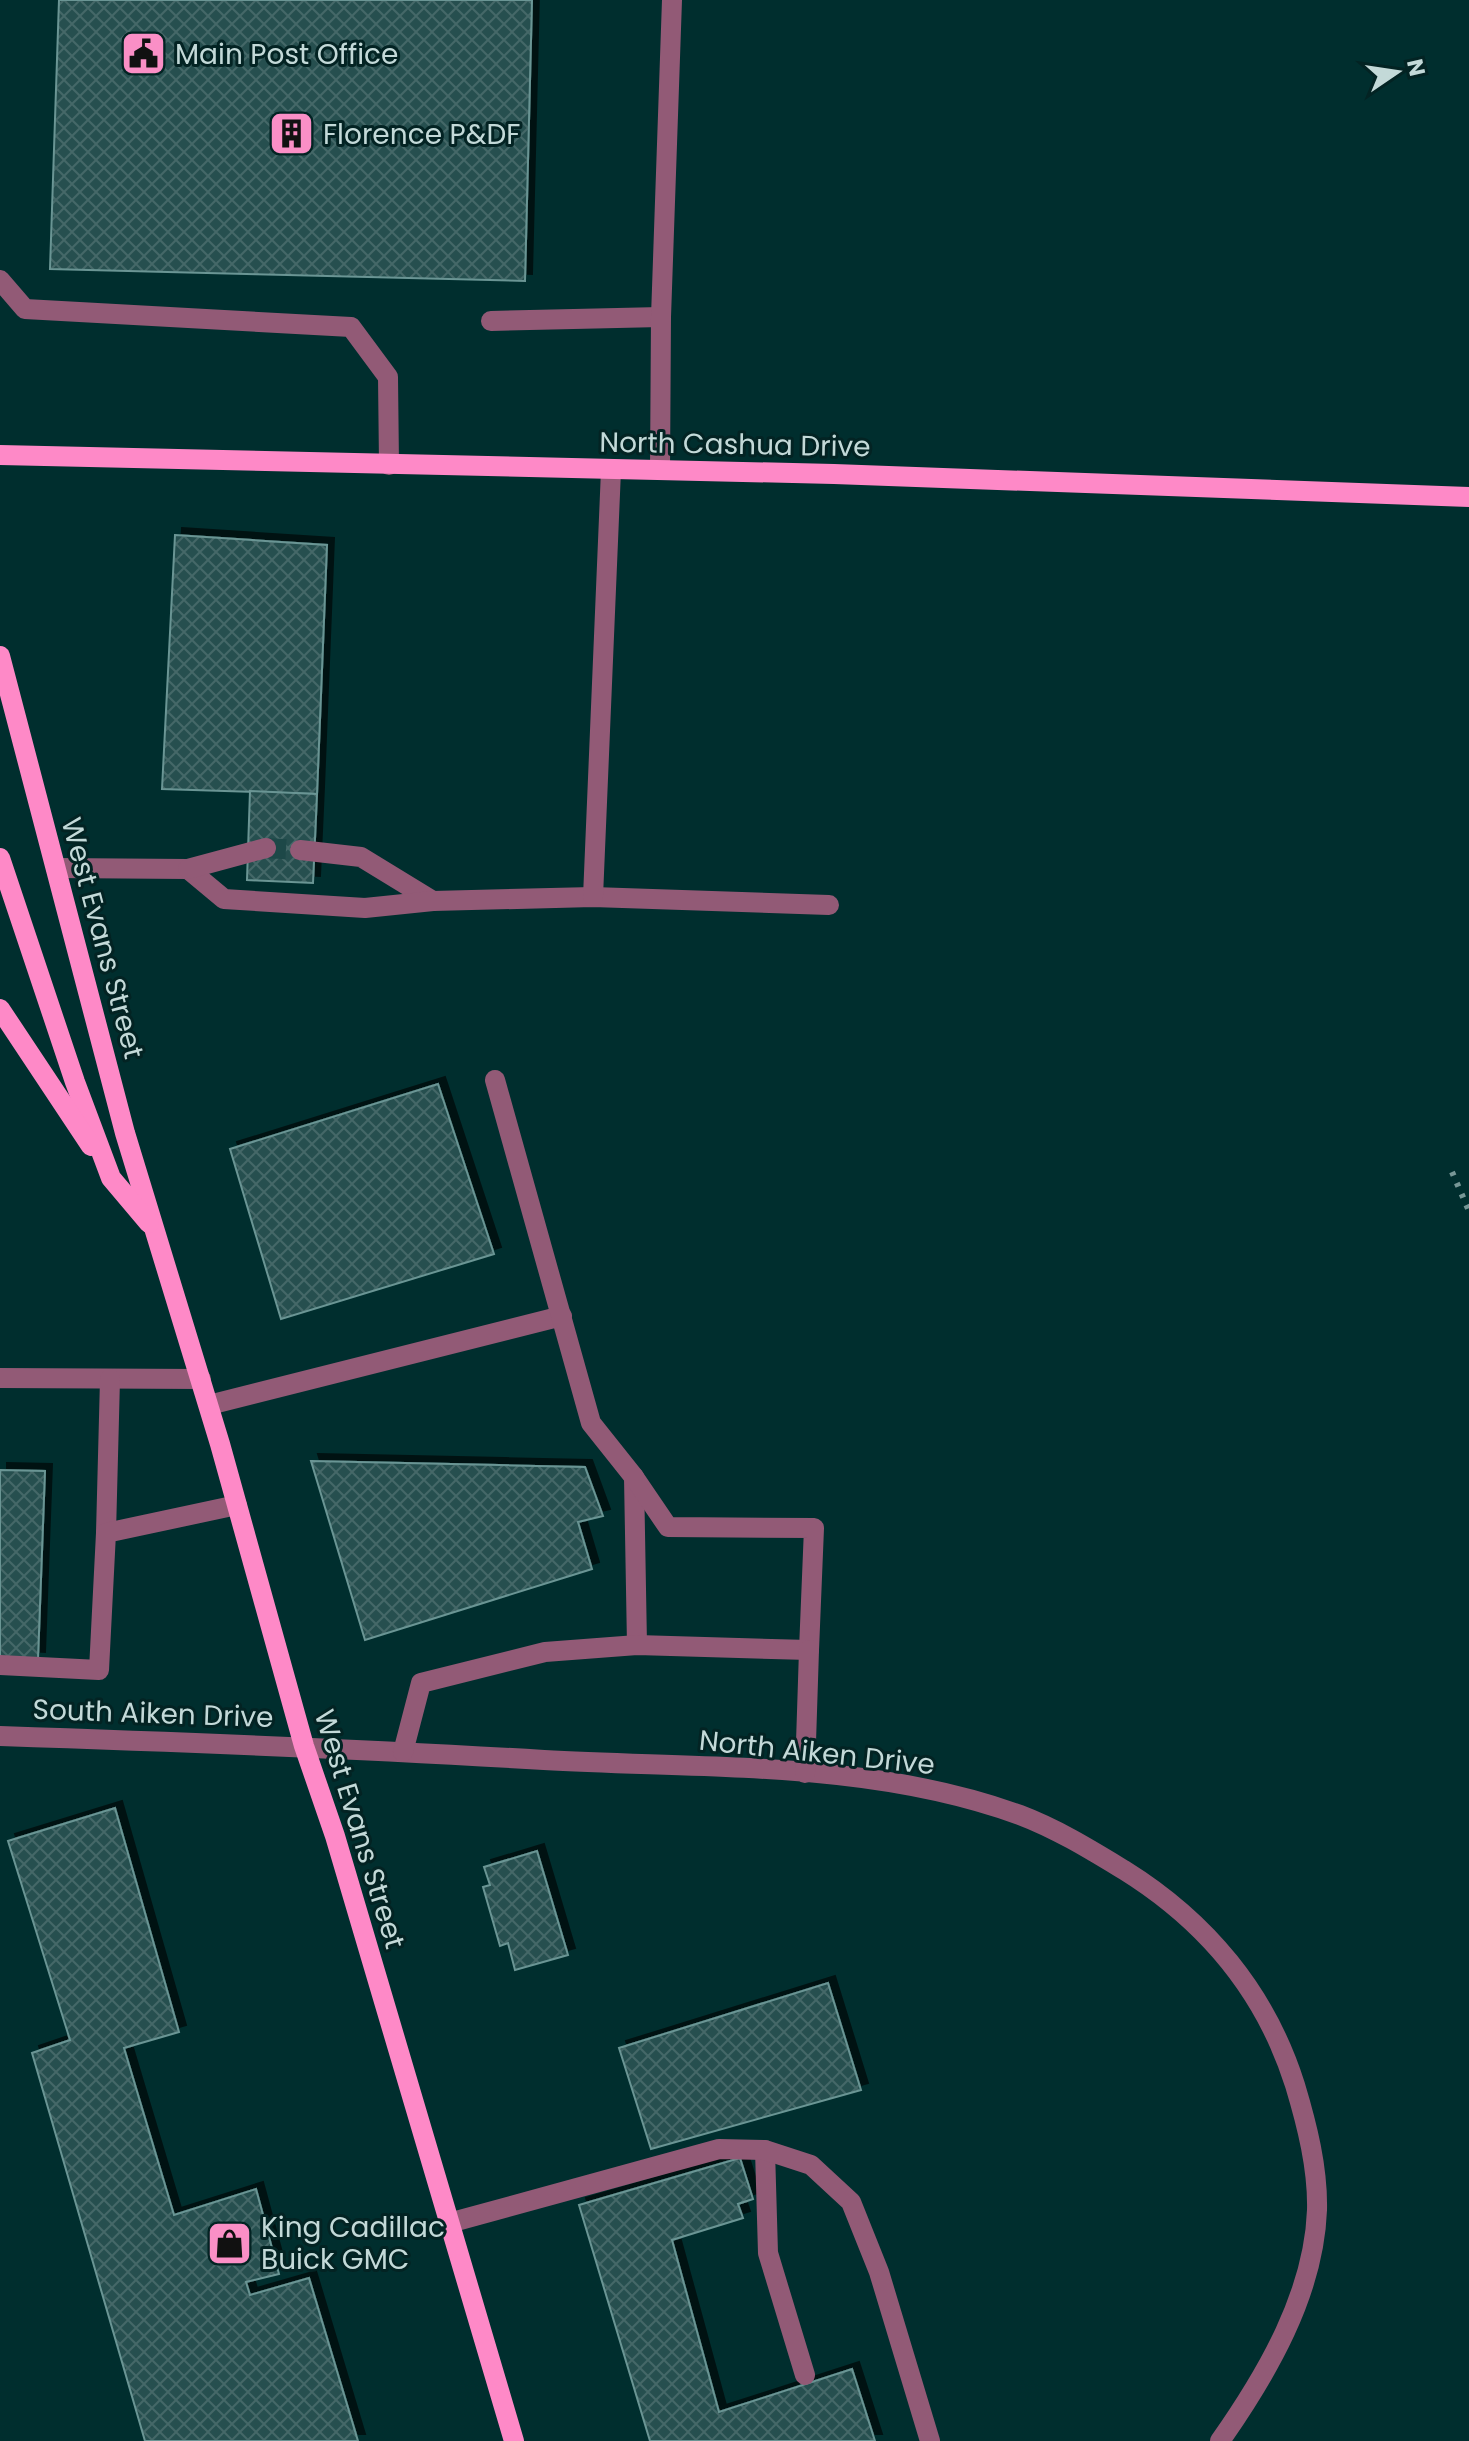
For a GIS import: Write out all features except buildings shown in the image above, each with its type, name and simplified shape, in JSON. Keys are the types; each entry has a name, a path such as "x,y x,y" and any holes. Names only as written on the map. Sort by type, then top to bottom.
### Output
{"main road":[{"name":"North Cashua Drive","path":"0,455 660,470 1469,497"},
{"name":"West Evans Street","path":"0,656 125,1133 209,1405 304,1746 335,1836 514,2441"},
{"name":"West Evans Street","path":"0,858 75,1082 111,1178 156,1232"},
{"path":"0,1009 111,1178"}],"street":[{"path":"660,470 661,317 672,0"},
{"path":"0,280 25,309 351,327 388,377 389,465"},
{"path":"491,321 661,317"},
{"path":"593,897 611,470"},
{"path":"56,868 188,869 266,848"},
{"path":"300,850 361,857 433,901"},
{"path":"188,869 224,899 365,908 433,901 593,897 829,905"},
{"path":"495,1080 591,1423 634,1477 668,1527 814,1528 805,1773"},
{"path":"209,1405 562,1316"},
{"path":"0,1378 201,1379"},
{"path":"0,1665 99,1670 110,1379"},
{"path":"634,1477 637,1645"},
{"path":"106,1533 237,1505"},
{"path":"403,1752 421,1683 545,1652 637,1645 809,1650"},
{"name":"South Aiken Drive","path":"0,1736 304,1746"},
{"name":"North Aiken Drive","path":"304,1746 564,1761 744,1767 894,1783 962,1797 1022,1816 1081,1844 1160,1893 1194,1922 1232,1965 1266,2017 1286,2057 1304,2115 1314,2166 1317,2210 1309,2266 1267,2369 1220,2441"},
{"path":"449,2223 719,2149 765,2150 811,2165 851,2202 879,2272 930,2441"},
{"path":"765,2150 768,2253 805,2375"}],"tunnel":[{"path":"266,848 300,850"}],"railway":[{"path":"1452,1172 1469,1211"}],"place":[{"name":"Main Post Office","path":"144,54"},
{"name":"Florence P&DF","path":"292,134"},
{"name":"King Cadillac Buick GMC","path":"230,2243"}]}
